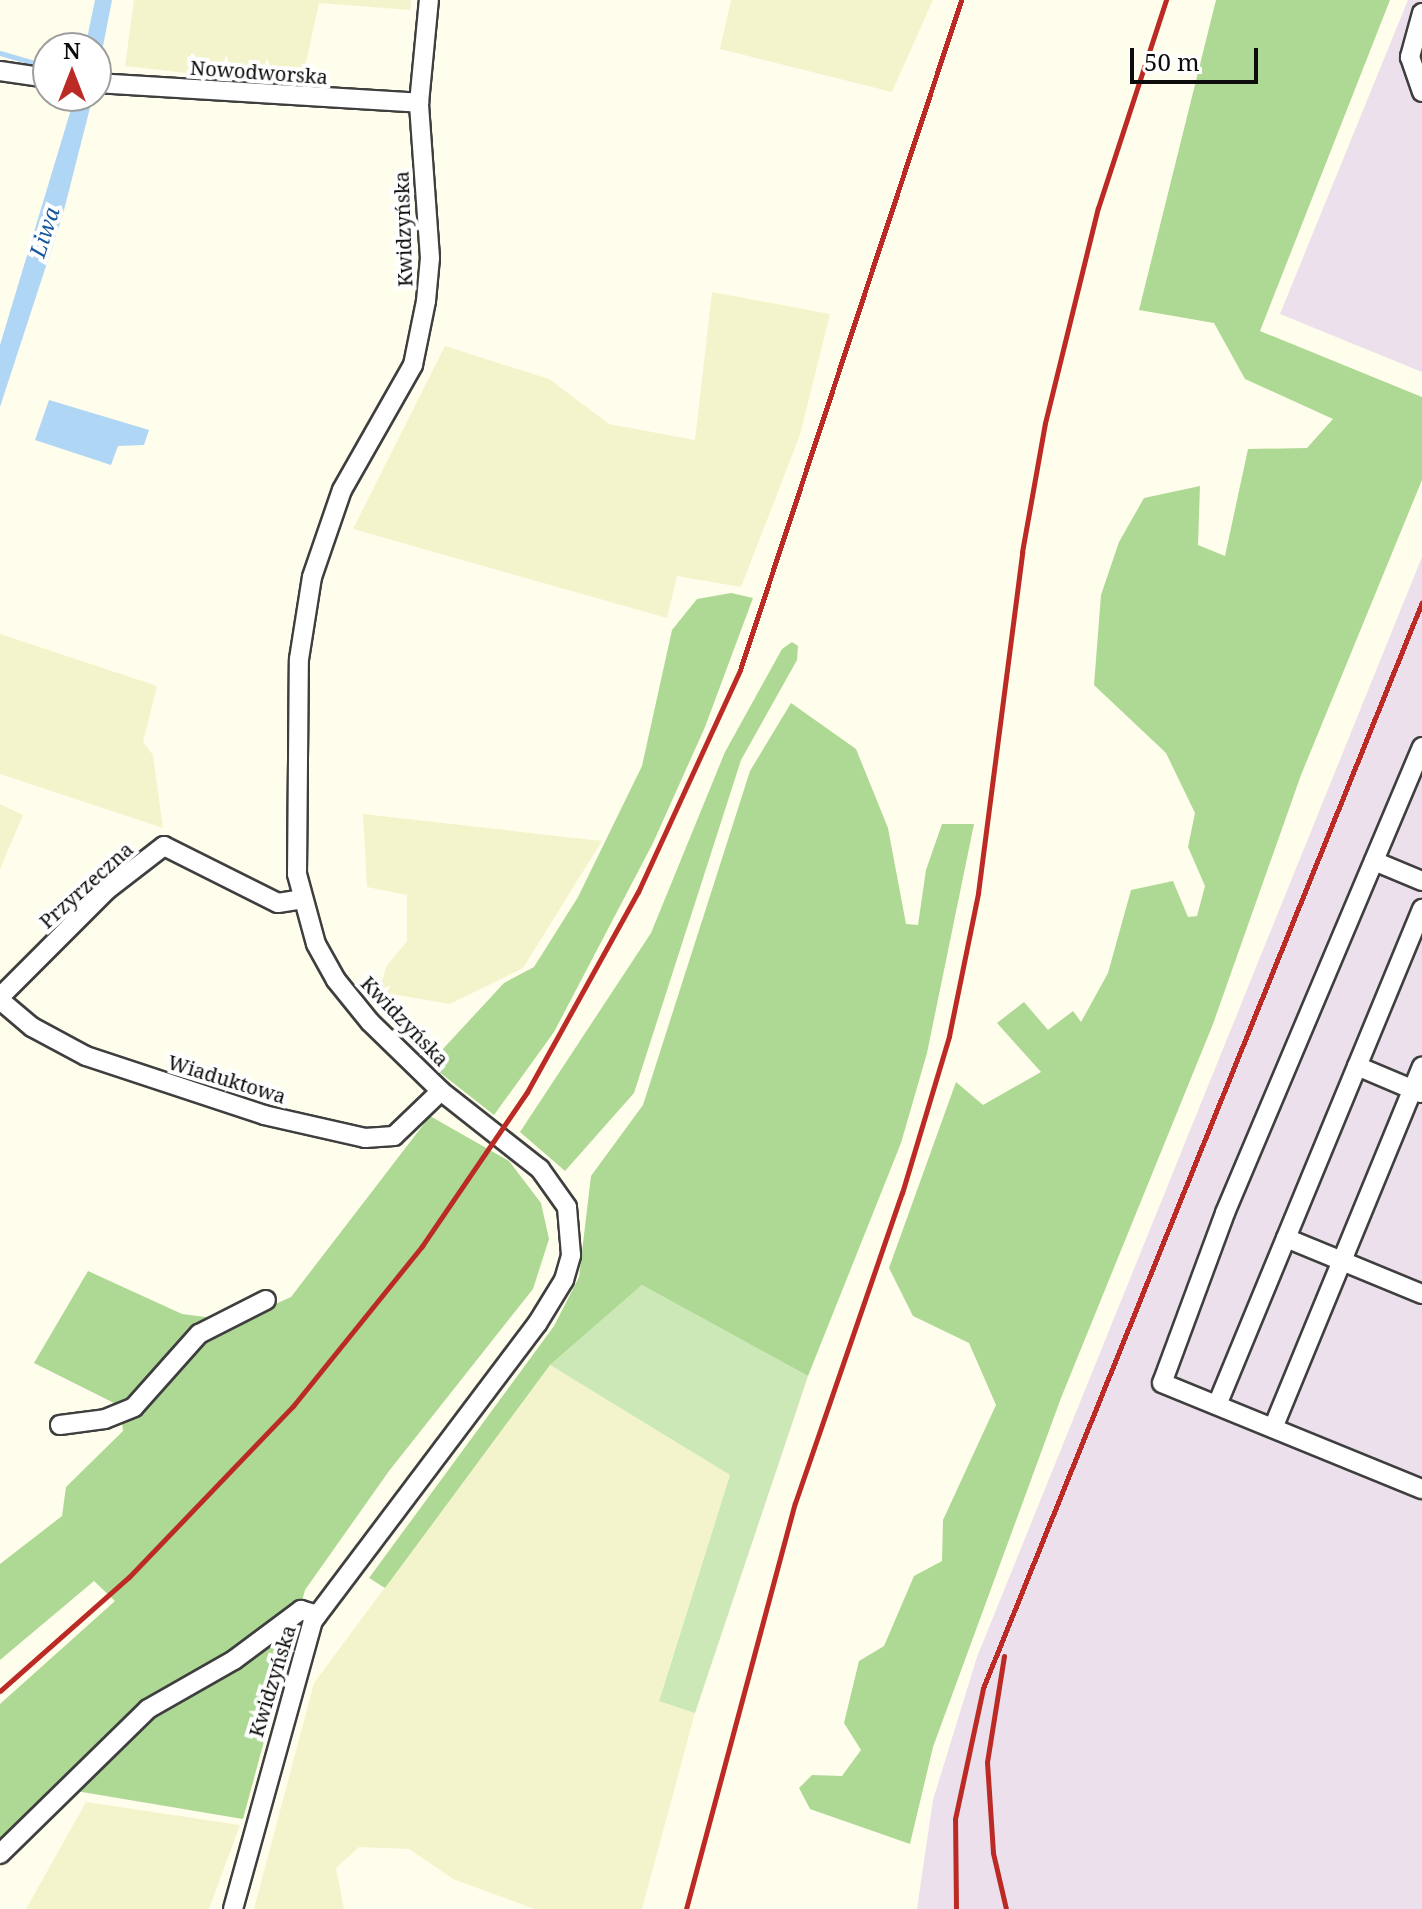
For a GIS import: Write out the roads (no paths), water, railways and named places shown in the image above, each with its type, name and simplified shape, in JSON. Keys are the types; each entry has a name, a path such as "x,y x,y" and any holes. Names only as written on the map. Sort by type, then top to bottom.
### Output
{"street":[{"name":"Kwidzyńska","path":"233,1909 296,1667 317,1615 537,1324 564,1280 571,1255 572,1234 559,1192 540,1169 441,1091 370,1022 336,980 316,944 302,899 297,805 305,611 322,536 342,490 402,390 419,340 430,258 419,103 429,0"},
{"path":"1422,13 1410,57 1422,92"},
{"path":"0,71 32,76"},
{"name":"Nowodworska","path":"112,85 419,103"},
{"path":"1422,747 1225,1213 1162,1383 1422,1489"},
{"name":"Przyrzeczna","path":"0,998 107,890 164,846 278,903 302,899"},
{"path":"1374,861 1422,881"},
{"path":"1217,1405 1422,909"},
{"name":"Wiaduktowa","path":"0,998 56,1042 86,1056 249,1110 365,1138 394,1136 441,1091"},
{"path":"1357,1066 1417,1091"},
{"path":"1273,1428 1417,1091 1422,1066"},
{"path":"1286,1238 1422,1294"},
{"path":"60,1425 105,1419 134,1407 199,1334 266,1300"},
{"path":"0,1854 148,1709 234,1660 301,1610 317,1615"}],"water":[{"path":"95,0 112,0 106,32 88,32"},
{"name":"Liwa","path":"70,112 89,112 63,214 0,407 0,345"},
{"path":"49,400 149,430 144,445 118,446 111,465 35,440"}],"waterway":[{"path":"0,53 32,62"}],"railway":[{"path":"0,1691 129,1577 293,1406 422,1246 527,1092 638,892 740,670 961,0"},
{"path":"686,1909 795,1503 902,1193 949,1036 978,893 1022,552 1045,423 1098,208 1166,0"},
{"path":"956,1909 955,1819 983,1688 1422,602"},
{"path":"1004,1656 987,1762 993,1853 1006,1909"}]}
